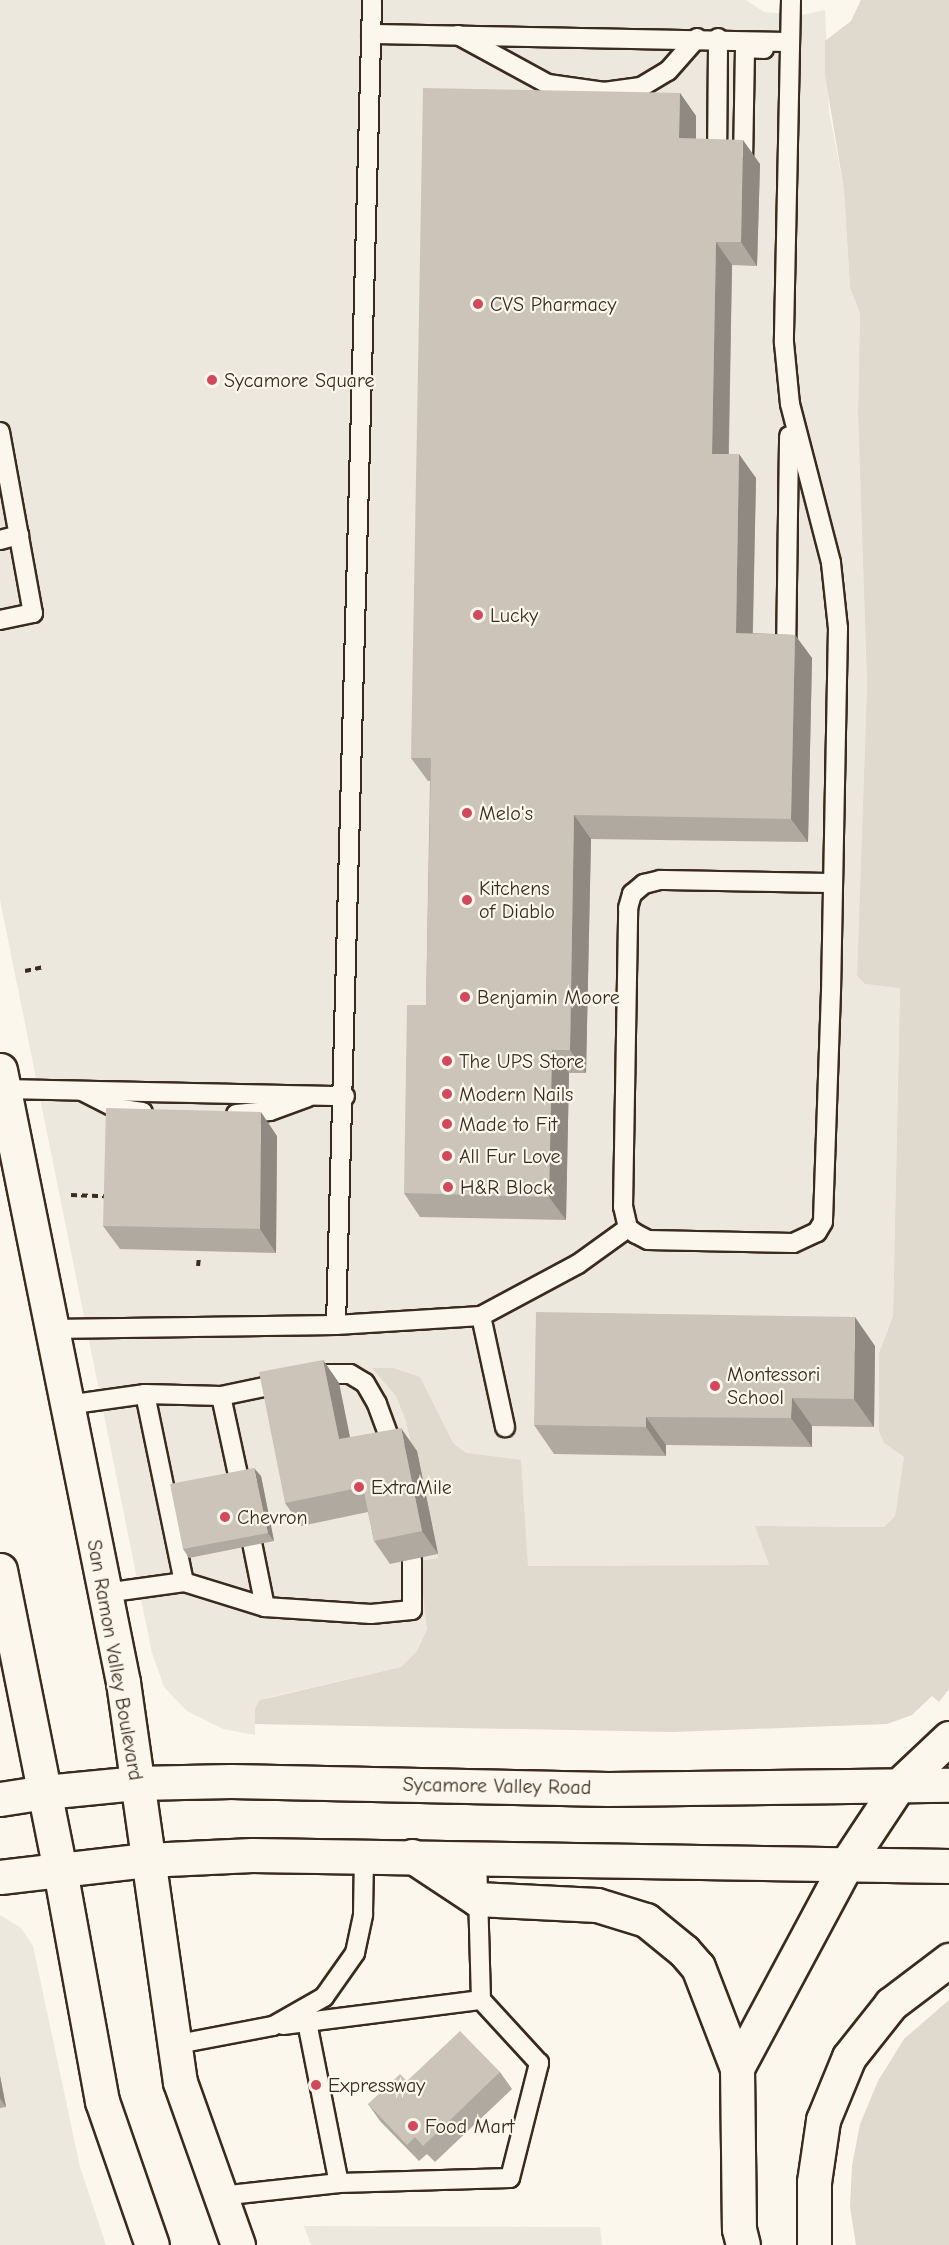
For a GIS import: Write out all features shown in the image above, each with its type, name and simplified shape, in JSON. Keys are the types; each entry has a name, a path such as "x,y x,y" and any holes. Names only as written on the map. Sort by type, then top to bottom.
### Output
{"main road":[{"name":"San Ramon Valley Boulevard","path":"2,1079 123,1682 146,1860 180,2082 238,2245"},
{"path":"0,1570 60,1870 102,2101 152,2245"},
{"path":"737,2068 847,1863 898,1786 949,1738"},
{"name":"Sycamore Valley Road","path":"0,1799 136,1783 608,1789 949,1785"},
{"path":"0,1877 146,1860 364,1856 949,1866"},
{"path":"412,1856 477,1899 597,1905 646,1920 698,1967 737,2068 739,2229 743,2245"},
{"path":"814,2245 814,2182 823,2120 849,2057 891,2004 949,1960"}],"lane":[{"path":"336,1325 345,1096 372,0"},
{"path":"786,657 790,404 784,344 791,0"},
{"path":"371,34 718,38 790,46"},
{"path":"456,34 548,84 604,92 641,87 668,71 697,38"},
{"path":"717,162 718,38"},
{"path":"743,163 745,48 790,46"},
{"path":"790,404 831,563 838,628 833,883 823,1222 817,1232 793,1243 648,1240 628,1228 622,1208 628,908 632,894 644,884 660,879 833,883"},
{"path":"0,432 33,613 0,620"},
{"path":"0,540 19,535"},
{"path":"2,1079 80,1090 345,1096"},
{"path":"80,1090 115,1108 166,1113"},
{"path":"213,1114 270,1111 312,1095"},
{"path":"52,1329 336,1325 481,1316 578,1264 628,1228"},
{"path":"481,1316 506,1427"},
{"path":"68,1405 145,1394 221,1396 326,1374 350,1374 365,1383 377,1404 395,1455"},
{"path":"145,1394 184,1582"},
{"path":"221,1396 265,1607"},
{"path":"105,1593 184,1582 265,1607 371,1614 412,1610 412,1560"},
{"path":"273,2026 324,1997 355,1953 363,1914 364,1856"},
{"path":"220,2196 339,2183 510,2178 539,2063 481,2000 477,1857"},
{"path":"173,2046 273,2026 481,2000"},
{"path":"307,2022 339,2183"}],"path":[{"path":"25,971 44,968"},
{"path":"70,1195 104,1196"},
{"path":"198,1266 199,1258"}],"shaded area":[{"name":"Sycamore Square","path":"0,0 746,0 764,12 802,15 825,10 829,110 844,190 850,288 860,313 858,414 867,684 857,976 865,984 900,987 893,1316 879,1353 879,1432 884,1443 904,1457 895,1516 884,1527 756,1526 769,1565 528,1566 427,1629 417,1651 401,1667 266,1698 255,1708 255,1735 223,1729 187,1711 164,1687 152,1653 0,900"},
{"path":"861,0 949,0 949,1689 939,1702 932,1696 912,1715 887,1724 673,1732 255,1724 255,1708 260,1700 401,1667 417,1651 427,1629 419,1561 438,1558 406,1421 396,1396 372,1368 393,1368 420,1377 453,1443 466,1453 521,1460 528,1566 769,1565 755,1526 884,1527 895,1516 904,1457 884,1443 879,1432 879,1353 893,1316 900,988 865,984 857,976 867,684 858,414 860,313 850,288 844,190 825,75 825,41 851,21"},
{"path":"0,1915 21,1928 33,1946 80,2167 106,2245 0,2245"},
{"path":"949,2000 949,2245 856,2245 850,2207 852,2166 860,2124 878,2081 904,2039"},
{"path":"304,2226 600,2227 602,2245 311,2245"}],"building":[{"path":"423,88 680,93 679,138 743,140 741,242 716,242 712,454 739,454 736,633 795,635 791,819 574,815 570,1050 552,1050 549,1197 404,1193 407,1005 426,1005 431,758 411,758"},
{"path":"106,1108 261,1112 260,1229 103,1226"},
{"name":"Montessori School","path":"536,1312 855,1317 854,1399 792,1398 791,1418 646,1417 646,1427 534,1425"},
{"name":"ExtraMile","path":"323,1360 339,1439 401,1428 422,1531 374,1541 363,1487 285,1503 259,1372"},
{"name":"Chevron","path":"254,1468 268,1533 183,1549 170,1484"},
{"path":"460,2031 500,2072 423,2146 415,2137 407,2145 368,2104 400,2074 407,2081"}],"place":[{"name":"CVS Pharmacy","path":"478,304"},
{"name":"Sycamore Square","path":"212,380"},
{"name":"Lucky","path":"478,615"},
{"name":"Melo's","path":"467,813"},
{"name":"Kitchens of Diablo","path":"467,900"},
{"name":"Benjamin Moore","path":"465,997"},
{"name":"The UPS Store","path":"447,1061"},
{"name":"Modern Nails","path":"447,1094"},
{"name":"Made to Fit","path":"447,1124"},
{"name":"All Fur Love","path":"447,1156"},
{"name":"H&R Block","path":"448,1187"},
{"name":"Montessori School","path":"715,1386"},
{"name":"ExtraMile","path":"359,1487"},
{"name":"Chevron","path":"225,1517"},
{"name":"Expressway","path":"316,2085"},
{"name":"Food Mart","path":"413,2126"}]}
